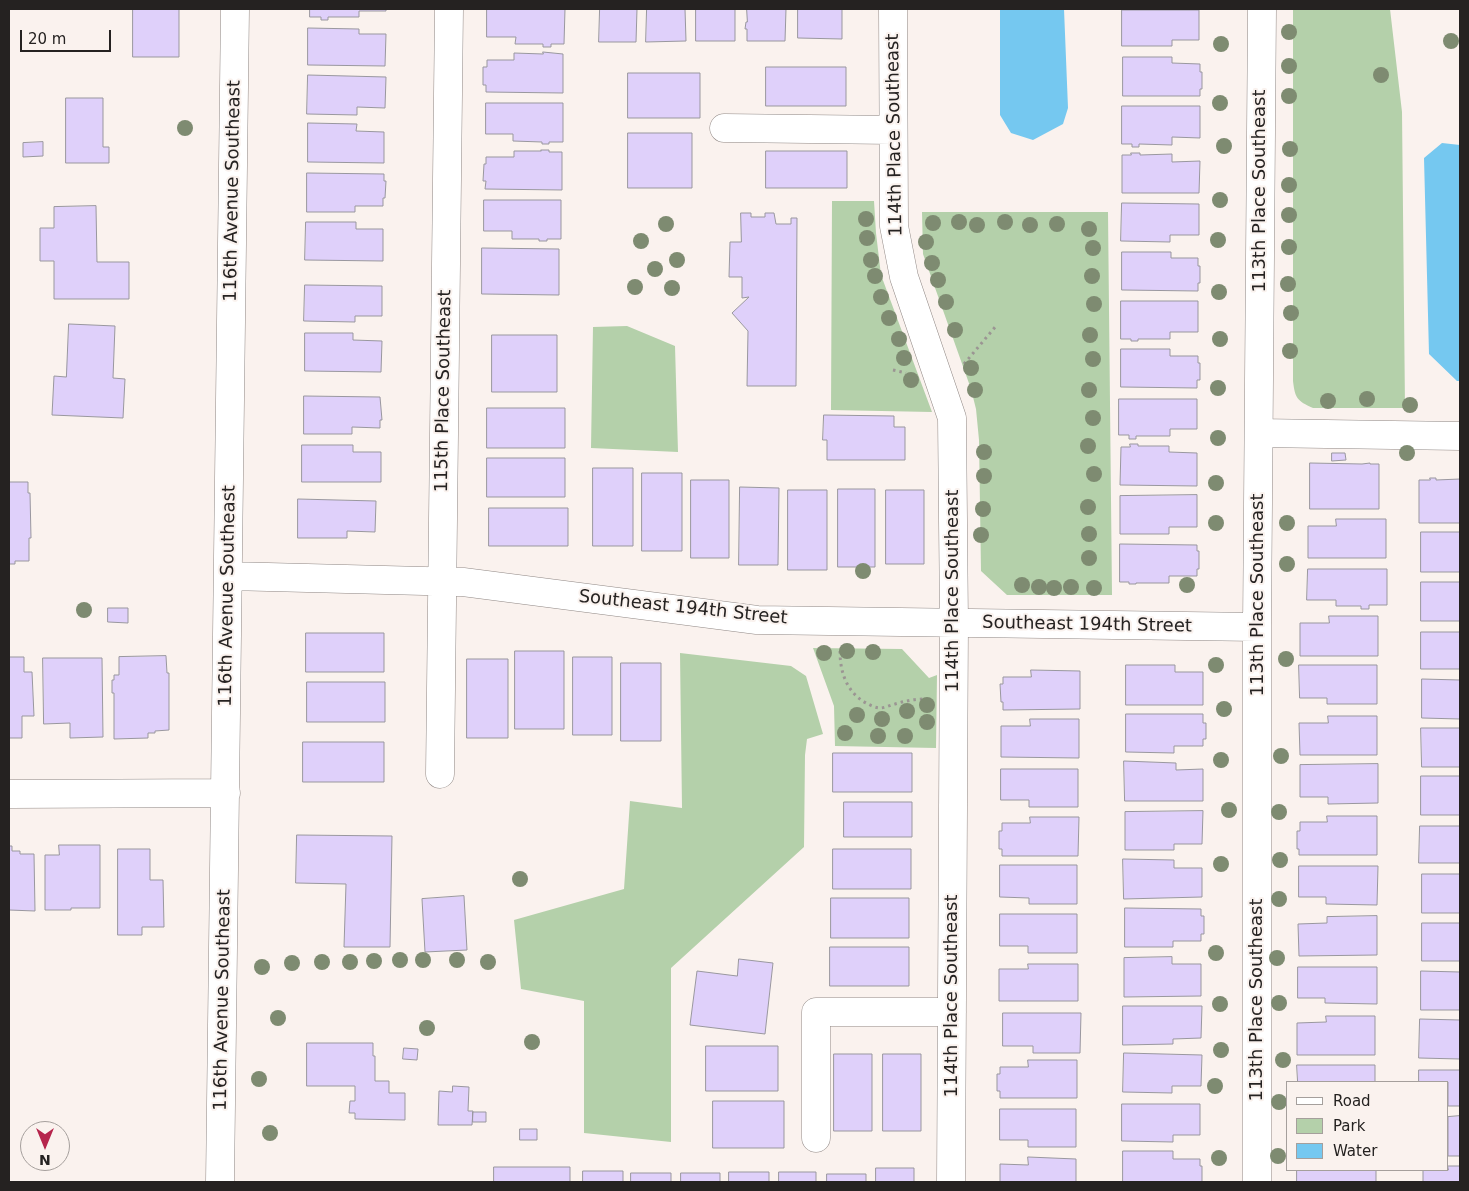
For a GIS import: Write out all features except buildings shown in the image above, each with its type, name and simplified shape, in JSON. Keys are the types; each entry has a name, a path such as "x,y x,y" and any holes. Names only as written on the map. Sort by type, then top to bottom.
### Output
{"street":[{"name":"116th Avenue Southeast","path":"220,1182 235,9"},
{"name":"115th Place Southeast","path":"440,774 449,9"},
{"name":"114th Place Southeast","path":"893,9 894,226 904,277 952,418 954,700 951,1182"},
{"name":"113th Place Southeast","path":"1257,1182 1257,627 1262,9"},
{"path":"724,128 893,130"},
{"path":"1259,433 1460,436"},
{"name":"Southeast 194th Street","path":"229,576 463,582 757,620 1257,627"},
{"path":"9,794 226,793"},
{"path":"816,1138 816,1012 952,1012"}],"path":[{"path":"943,390 996,326"},
{"path":"839,621 840,664 844,679 851,692 860,700 881,708 916,699 954,700"}],"green space":[{"path":"1293,9 1390,9 1402,112 1405,408 1313,408 1300,401 1295,391 1293,381"},
{"path":"832,201 874,201 881,275 932,412 831,410"},
{"path":"922,212 1108,212 1112,595 1007,595 981,571 979,440 976,409 971,389 923,254"},
{"path":"627,326 675,346 678,452 591,448 593,327"},
{"path":"813,648 902,649 929,678 937,675 936,748 835,746 834,706"},
{"path":"680,653 791,666 806,676 823,734 807,739 805,755 804,847 671,968 671,1142 584,1133 584,1001 521,989 514,920 624,889 630,801 682,808"}],"water":[{"path":"1000,9 1064,9 1068,108 1063,124 1033,140 1011,133 1000,115"},
{"path":"1442,143 1460,145 1460,381 1457,381 1429,354 1424,158"}]}
